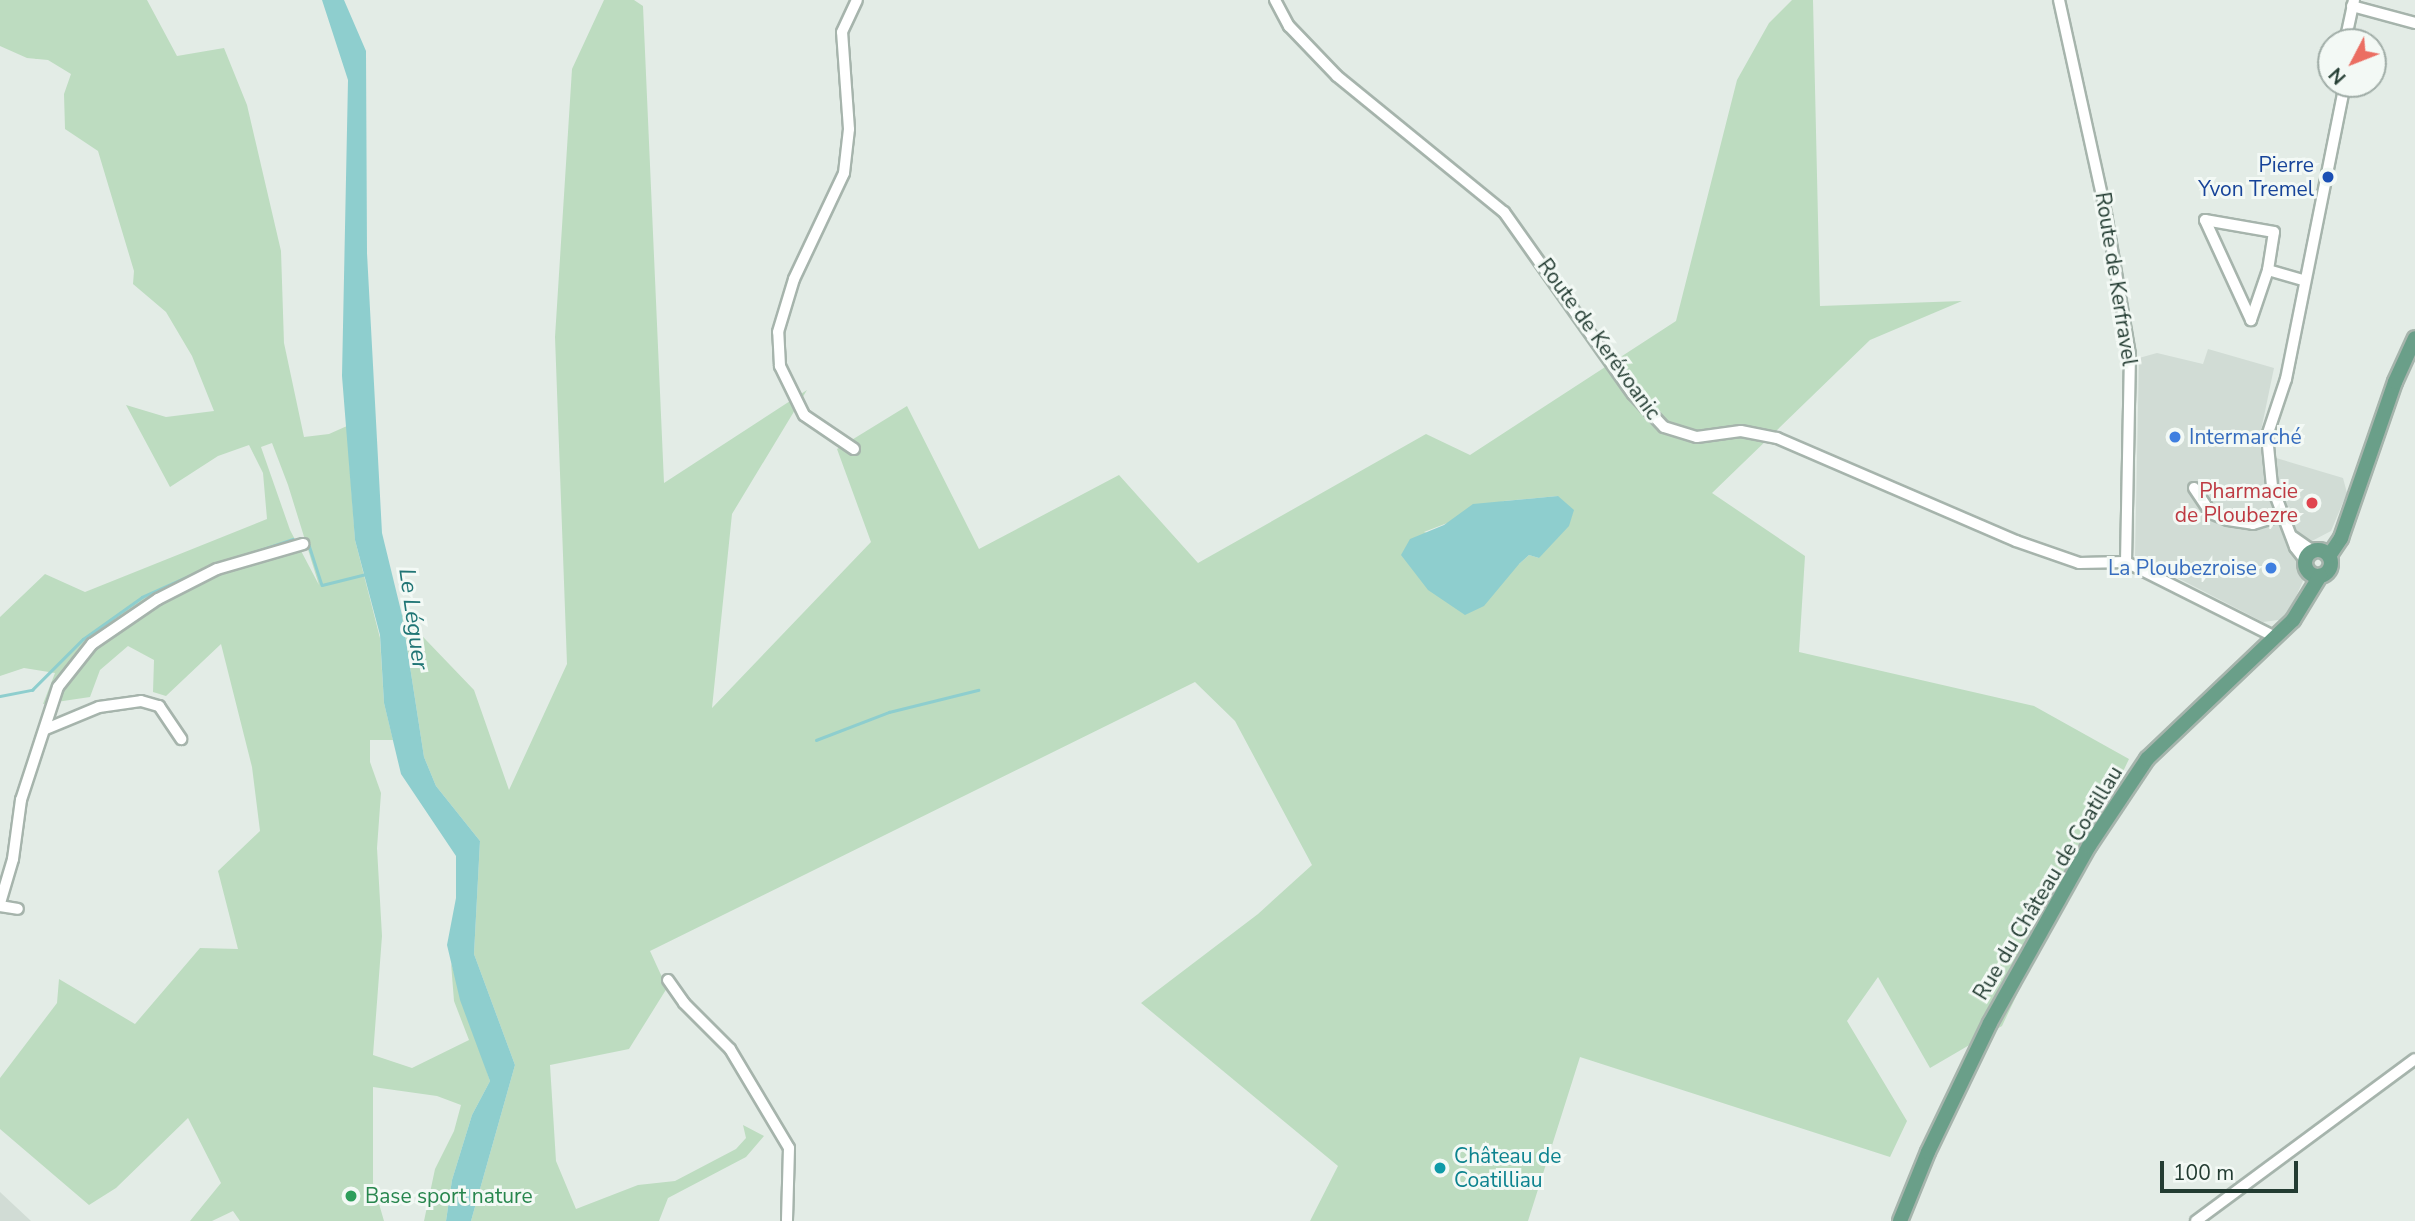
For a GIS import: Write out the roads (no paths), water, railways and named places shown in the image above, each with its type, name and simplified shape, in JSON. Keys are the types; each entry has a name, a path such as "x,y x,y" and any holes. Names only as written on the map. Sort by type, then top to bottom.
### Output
{"main road":[{"path":"2316,561 2346,521 2415,338"},
{"name":"Rue du Château de Coatillau","path":"1900,1221 1927,1152 1990,1023 2060,896 2147,759 2275,637 2307,602 2316,561"}],"street":[{"path":"854,449 804,415 780,366 778,332 794,279 844,173 849,129 842,32 857,0"},
{"name":"Route de Kerévoanic","path":"1275,0 1289,26 1336,76 1504,212 1639,401 1664,427 1697,437 1741,431 1777,438 2016,541 2079,563 2126,562 2275,637"},
{"name":"Route de Kerfravel","path":"2059,0 2104,203 2130,354 2126,562"},
{"path":"2348,28 2353,3 2415,22"},
{"path":"2316,561 2290,535 2282,515 2268,471 2267,436 2282,396 2342,98"},
{"path":"2205,220 2274,232 2268,270 2251,320 2205,220"},
{"path":"2268,270 2304,280"},
{"path":"2194,488 2211,513 2243,525 2282,515"},
{"path":"18,909 0,904 13,859 21,800 58,687 92,644 158,599 217,569 303,544"},
{"path":"46,729 99,707 141,701 159,706 181,739"},
{"path":"668,980 684,1003 730,1049 789,1148 787,1221"},
{"path":"2196,1221 2415,1059"}],"water":[{"path":"322,0 344,0 366,51 367,253 382,533 402,615 424,757 436,786 480,841 474,954 515,1065 471,1221 446,1221 452,1180 472,1115 490,1081 460,1000 447,945 456,898 456,856 401,774 384,703 380,635 355,540 342,376 348,80"},
{"path":"1558,496 1574,510 1569,526 1539,558 1529,555 1519,564 1484,606 1465,615 1428,590 1401,555 1410,539 1444,525 1473,504"}],"waterway":[{"path":"230,560 293,539"},
{"path":"308,542 322,585 366,574"},
{"path":"0,696 32,690 83,639 142,597 211,566"},
{"path":"816,740 889,712 978,690"}],"place":[{"name":"Pierre Yvon Tremel","path":"2328,177"},
{"name":"Intermarché","path":"2175,437"},
{"name":"Pharmacie de Ploubezre","path":"2312,503"},
{"name":"La Ploubezroise","path":"2271,568"},
{"name":"Château de Coatilliau","path":"1440,1168"},
{"name":"Base sport nature","path":"351,1196"}],"water label":[{"name":"Le Léguer","path":"413,619"}]}
